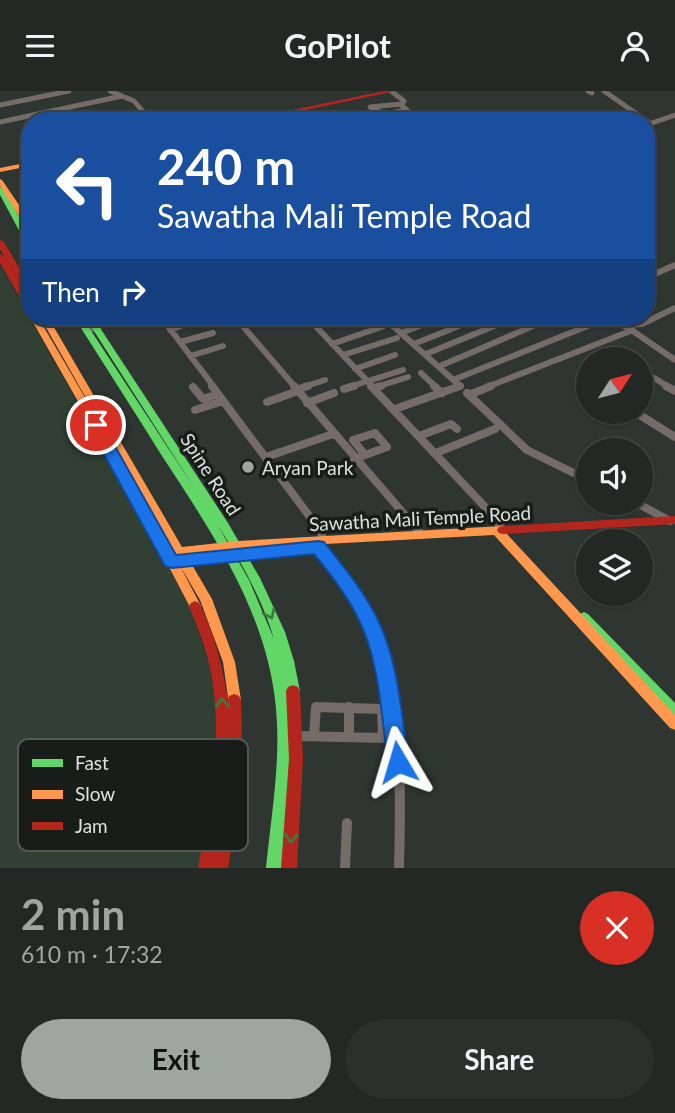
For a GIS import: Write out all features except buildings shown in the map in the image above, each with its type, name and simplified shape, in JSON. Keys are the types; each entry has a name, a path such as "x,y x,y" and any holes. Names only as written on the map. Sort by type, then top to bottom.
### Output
{"street":[{"path":"0,105 69,91"},
{"path":"110,91 142,106 145,112"},
{"path":"299,112 395,91 403,99 401,104"},
{"path":"604,91 631,112"},
{"path":"47,112 122,96"},
{"path":"380,112 370,106 401,104 407,110 398,112"},
{"path":"655,122 675,115"},
{"path":"0,122 21,118"},
{"path":"1,167 21,164"},
{"path":"0,181 21,218"},
{"path":"0,189 21,223"},
{"path":"0,202 14,223 21,228"},
{"path":"17,208 21,207"},
{"path":"0,242 21,285"},
{"path":"0,256 21,287"},
{"path":"655,274 675,264"},
{"path":"655,318 675,309"},
{"path":"39,326 169,557 209,639 218,665 222,739"},
{"path":"49,326 196,579 220,634 229,663 234,695 235,739"},
{"name":"Spine Road","path":"88,326 239,549 285,652 293,687 296,736 289,868"},
{"name":"Spine Road","path":"91,326 226,550 274,654 283,709 274,868"},
{"path":"92,329 100,326"},
{"path":"167,326 319,529 321,544 370,622 384,671 389,738"},
{"path":"170,330 181,326"},
{"path":"243,326 354,459 422,535"},
{"path":"315,326 436,453 502,534 675,724"},
{"path":"332,344 382,326"},
{"path":"389,326 440,366 527,450 576,474"},
{"path":"343,355 421,326"},
{"path":"414,344 459,326"},
{"path":"426,354 494,326"},
{"path":"440,366 533,326"},
{"path":"453,380 586,326"},
{"path":"469,394 636,326 641,339 675,360"},
{"path":"180,342 213,333"},
{"path":"190,356 223,346"},
{"path":"355,369 395,355"},
{"path":"344,389 402,370"},
{"path":"421,373 442,393"},
{"path":"374,388 408,377"},
{"path":"654,378 675,391"},
{"path":"267,402 325,380"},
{"path":"395,409 460,386"},
{"path":"193,387 202,399 221,397"},
{"path":"307,403 334,393"},
{"path":"195,410 221,397"},
{"path":"418,434 451,423 457,429"},
{"path":"653,423 675,437"},
{"path":"418,434 432,427"},
{"path":"436,453 495,429"},
{"path":"266,457 333,434"},
{"path":"354,459 365,455"},
{"path":"653,511 673,522"},
{"name":"Sawatha Mali Temple Road","path":"169,557 239,549 673,522"},
{"path":"502,534 675,712"},
{"name":"Sawatha Mali Temple Road","path":"321,544 422,535 502,534"},
{"path":"183,584 196,579"},
{"path":"314,736 316,706 382,709 398,762 399,868"},
{"path":"349,707 349,737"},
{"path":"296,736 389,738"},
{"path":"345,868 347,823"}],"shaded area":[{"path":"0,267 21,304 21,326 34,326 186,594 220,702 218,739 18,739 18,851 210,851 205,868 0,868"}],"traffic: fast":[{"path":"0,189 21,227"},
{"path":"84,326 227,550 258,611 270,643 278,675 284,729 274,868"},
{"path":"95,326 240,552 279,632 293,691"},
{"path":"584,617 675,712"}],"traffic: slow":[{"path":"0,170 21,166"},
{"path":"0,181 21,213"},
{"path":"39,326 139,500 195,606"},
{"path":"49,326 206,599 229,662 234,700"},
{"path":"174,552 237,545 503,530"},
{"path":"497,531 675,724"},
{"path":"179,560 267,551"}],"traffic: jam":[{"path":"288,112 393,91"},
{"path":"0,242 21,278"},
{"path":"0,256 21,292"},
{"path":"503,530 675,520"},
{"path":"195,606 217,669 223,739"},
{"path":"289,868 296,759 293,691"},
{"path":"234,700 235,739"},
{"path":"206,868 209,851"},
{"path":"220,868 223,851"}],"place":[{"name":"Aryan Park","path":"248,467"}],"route":[{"path":"96,425 172,562 318,547 349,585 370,622 389,696 398,762"}]}
